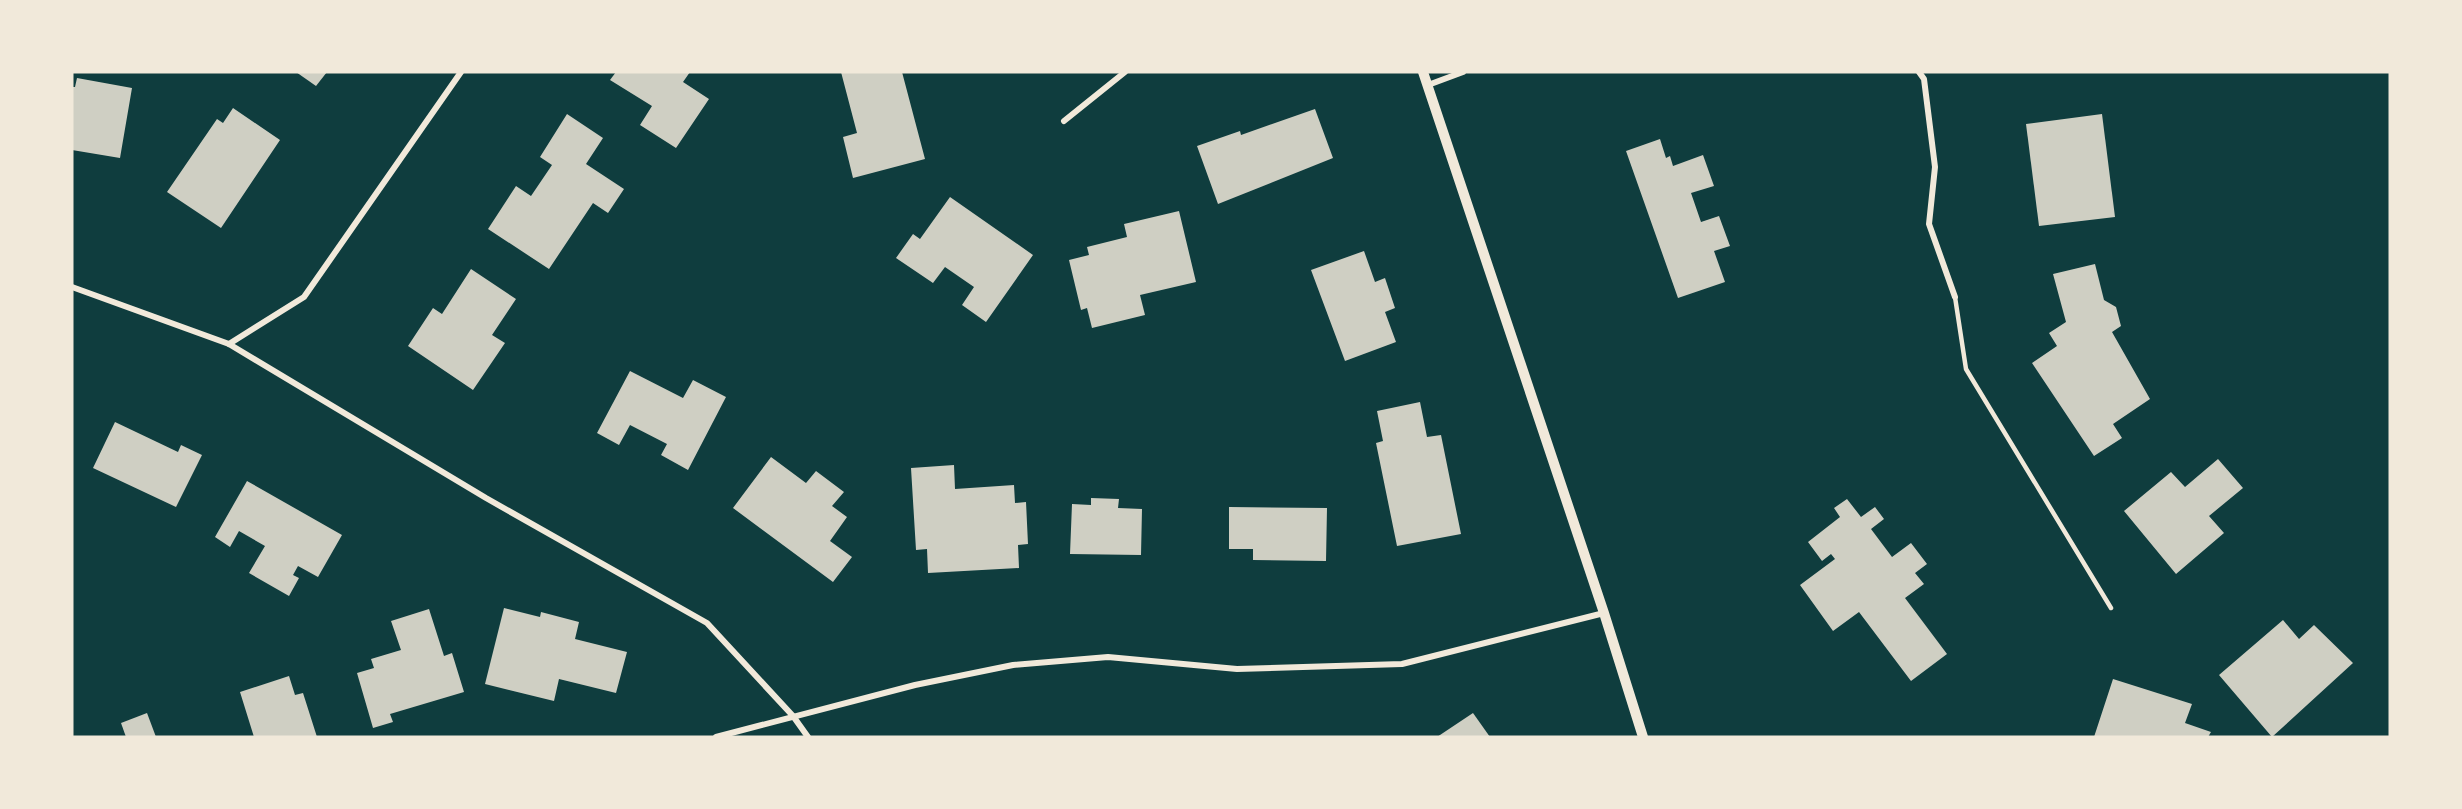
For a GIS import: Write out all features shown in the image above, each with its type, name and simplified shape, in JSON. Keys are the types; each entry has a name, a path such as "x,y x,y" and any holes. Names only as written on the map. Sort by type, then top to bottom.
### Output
{"street":[{"path":"229,344 304,297 461,72"},
{"path":"1064,121 1125,72"},
{"path":"1423,72 1643,737"},
{"path":"1428,85 1463,72"},
{"path":"1919,72 1924,79 1935,167 1929,224 1955,297"},
{"path":"72,287 229,344 486,498 707,623 793,716 808,737"},
{"path":"716,737 915,685 1013,665 1108,657 1237,669 1402,664 1604,614"}],"lane":[{"path":"1955,297 1966,369 2111,608"}],"building":[{"path":"296,72 327,72 316,86"},
{"path":"616,72 690,72 683,82 709,99 676,148 640,125 652,106 610,80"},
{"path":"841,72 902,72 925,159 853,178 843,137 857,133"},
{"path":"77,78 132,88 120,158 72,150 72,87 75,87"},
{"path":"233,108 280,140 221,228 167,192 217,119 223,123"},
{"path":"1315,109 1333,158 1218,204 1197,146 1240,131 1241,135"},
{"path":"567,114 603,138 586,164 624,189 608,213 593,203 549,269 488,229 516,186 531,196 552,165 540,157"},
{"path":"2102,114 2115,217 2039,226 2026,124"},
{"path":"1660,139 1666,158 1670,156 1673,166 1703,155 1714,186 1691,193 1701,222 1719,216 1730,246 1714,251 1725,282 1678,298 1626,151"},
{"path":"950,197 1033,255 986,322 962,305 974,287 945,267 933,283 896,258 913,234 920,239"},
{"path":"1179,211 1196,282 1140,295 1145,315 1092,328 1087,308 1081,310 1069,260 1089,255 1087,247 1127,237 1124,224"},
{"path":"1364,251 1375,282 1385,278 1395,308 1385,312 1396,342 1345,361 1311,270"},
{"path":"2095,264 2104,300 2116,307 2121,326 2112,332 2150,399 2113,424 2122,438 2094,456 2032,363 2057,346 2049,333 2066,322 2053,274"},
{"path":"471,269 516,299 492,335 505,343 473,390 408,346 433,308 442,314"},
{"path":"630,371 683,398 693,380 726,397 688,470 661,455 667,444 630,425 619,445 597,433"},
{"path":"1420,402 1427,437 1441,435 1461,534 1397,546 1376,443 1383,441 1377,411"},
{"path":"115,422 178,452 181,445 202,455 176,507 93,468"},
{"path":"771,457 806,483 816,471 844,492 832,506 847,517 830,541 852,557 833,582 733,508"},
{"path":"2218,459 2243,488 2209,516 2224,533 2176,574 2124,511 2171,472 2185,487"},
{"path":"954,465 955,489 1014,485 1015,503 1026,502 1028,544 1018,545 1019,568 928,573 927,549 916,550 911,468"},
{"path":"247,481 342,535 318,577 298,566 293,575 299,578 289,596 249,573 265,546 239,531 230,547 215,537"},
{"path":"1091,498 1119,499 1118,508 1142,509 1141,555 1070,554 1072,504 1091,505"},
{"path":"1847,499 1861,517 1875,507 1884,519 1871,529 1892,557 1911,543 1927,564 1915,573 1924,584 1905,598 1947,654 1911,681 1859,612 1833,631 1800,585 1835,559 1831,554 1822,561 1808,542 1840,517 1834,508"},
{"path":"1229,507 1327,508 1326,561 1253,560 1253,549 1229,549"},
{"path":"504,608 540,617 541,612 579,622 575,639 627,652 616,693 559,679 554,701 485,684"},
{"path":"429,609 444,656 452,653 464,692 390,714 393,722 373,728 357,673 374,668 371,659 401,650 391,621"},
{"path":"2283,620 2299,639 2314,625 2353,663 2272,737 2219,675"},
{"path":"289,676 295,695 303,693 317,737 254,737 240,692"},
{"path":"2113,679 2192,704 2185,723 2211,732 2208,737 2094,737"},
{"path":"147,713 156,737 126,737 121,723"},
{"path":"1473,713 1490,737 1437,737"}]}
